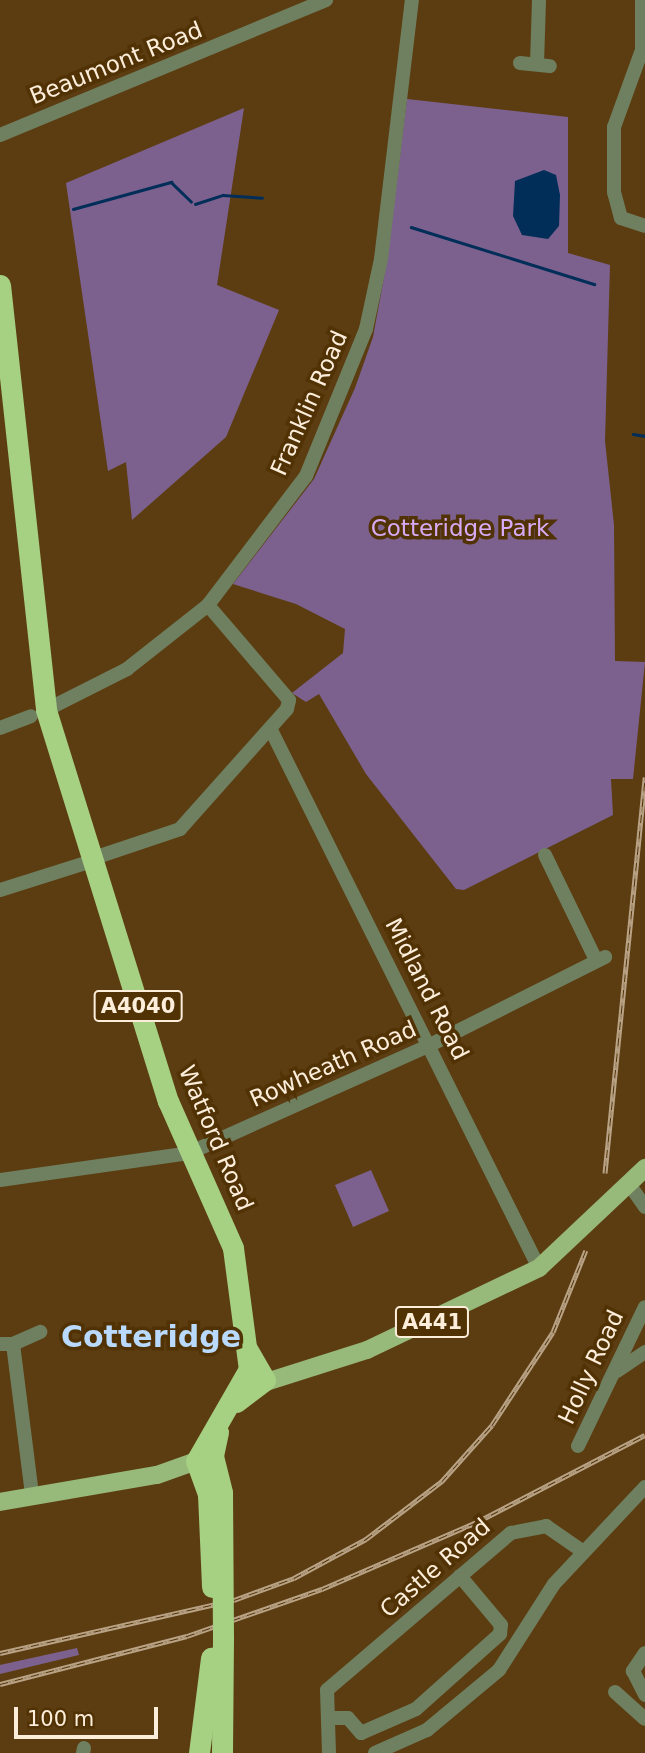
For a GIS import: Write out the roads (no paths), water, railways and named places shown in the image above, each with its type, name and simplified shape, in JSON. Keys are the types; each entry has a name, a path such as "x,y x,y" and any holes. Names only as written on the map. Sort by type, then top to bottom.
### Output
{"highway":[{"name":"A4040","path":"0,285 38,713"},
{"name":"Watford Road","path":"38,713 92,860 189,1153 228,1229 255,1372"},
{"path":"222,1753 204,1460 224,1415 255,1372"},
{"path":"199,1753 223,1613 222,1493 204,1460"}],"main road":[{"name":"A441","path":"255,1372 291,1375 404,1334 539,1268 645,1168"},
{"path":"0,1502 157,1475 204,1460"}],"street":[{"name":"Beaumont Road","path":"0,135 326,0"},
{"name":"Franklin Road","path":"0,728 38,713 127,669 208,605 306,476 362,341 381,259 412,0"},
{"path":"520,63 543,65 539,0"},
{"path":"642,0 642,50 614,127 614,192 621,218 645,226"},
{"path":"0,890 180,829 272,732 289,700 208,605"},
{"name":"Midland Road","path":"272,732 539,1268"},
{"name":"Rowheath Road","path":"0,1180 189,1153 430,1045 600,958 545,855"},
{"path":"629,1184 645,1207"},
{"name":"Holly Road","path":"578,1446 617,1371 645,1307"},
{"path":"32,1496 6,1344 40,1332"},
{"path":"617,1371 645,1352"},
{"path":"375,1753 427,1730 499,1670 582,1552 645,1487"},
{"name":"Castle Road","path":"328,1718 327,1690 511,1533 534,1525 556,1531 582,1552"},
{"path":"329,1753 328,1718 348,1718 361,1733 416,1709 500,1634 501,1625 460,1576"},
{"path":"645,1653 633,1671 645,1695"},
{"path":"615,1692 645,1719"}],"water":[{"path":"544,170 556,175 560,195 559,226 548,239 522,235 513,216 515,181"}],"waterway":[{"path":"73,209 171,182 191,201"},
{"path":"195,204 223,195 262,198"},
{"path":"411,227 594,284"},
{"path":"633,434 645,436"}],"railway":[{"path":"605,1173 645,777"},
{"path":"0,1653 234,1600 294,1578 366,1539 442,1481 492,1425 553,1332 586,1250"},
{"path":"0,1684 187,1636 322,1589 477,1522 645,1435"}],"district":[{"name":"Cotteridge","path":"151,1337"}],"park label":[{"name":"Cotteridge Park","path":"460,528"}]}
